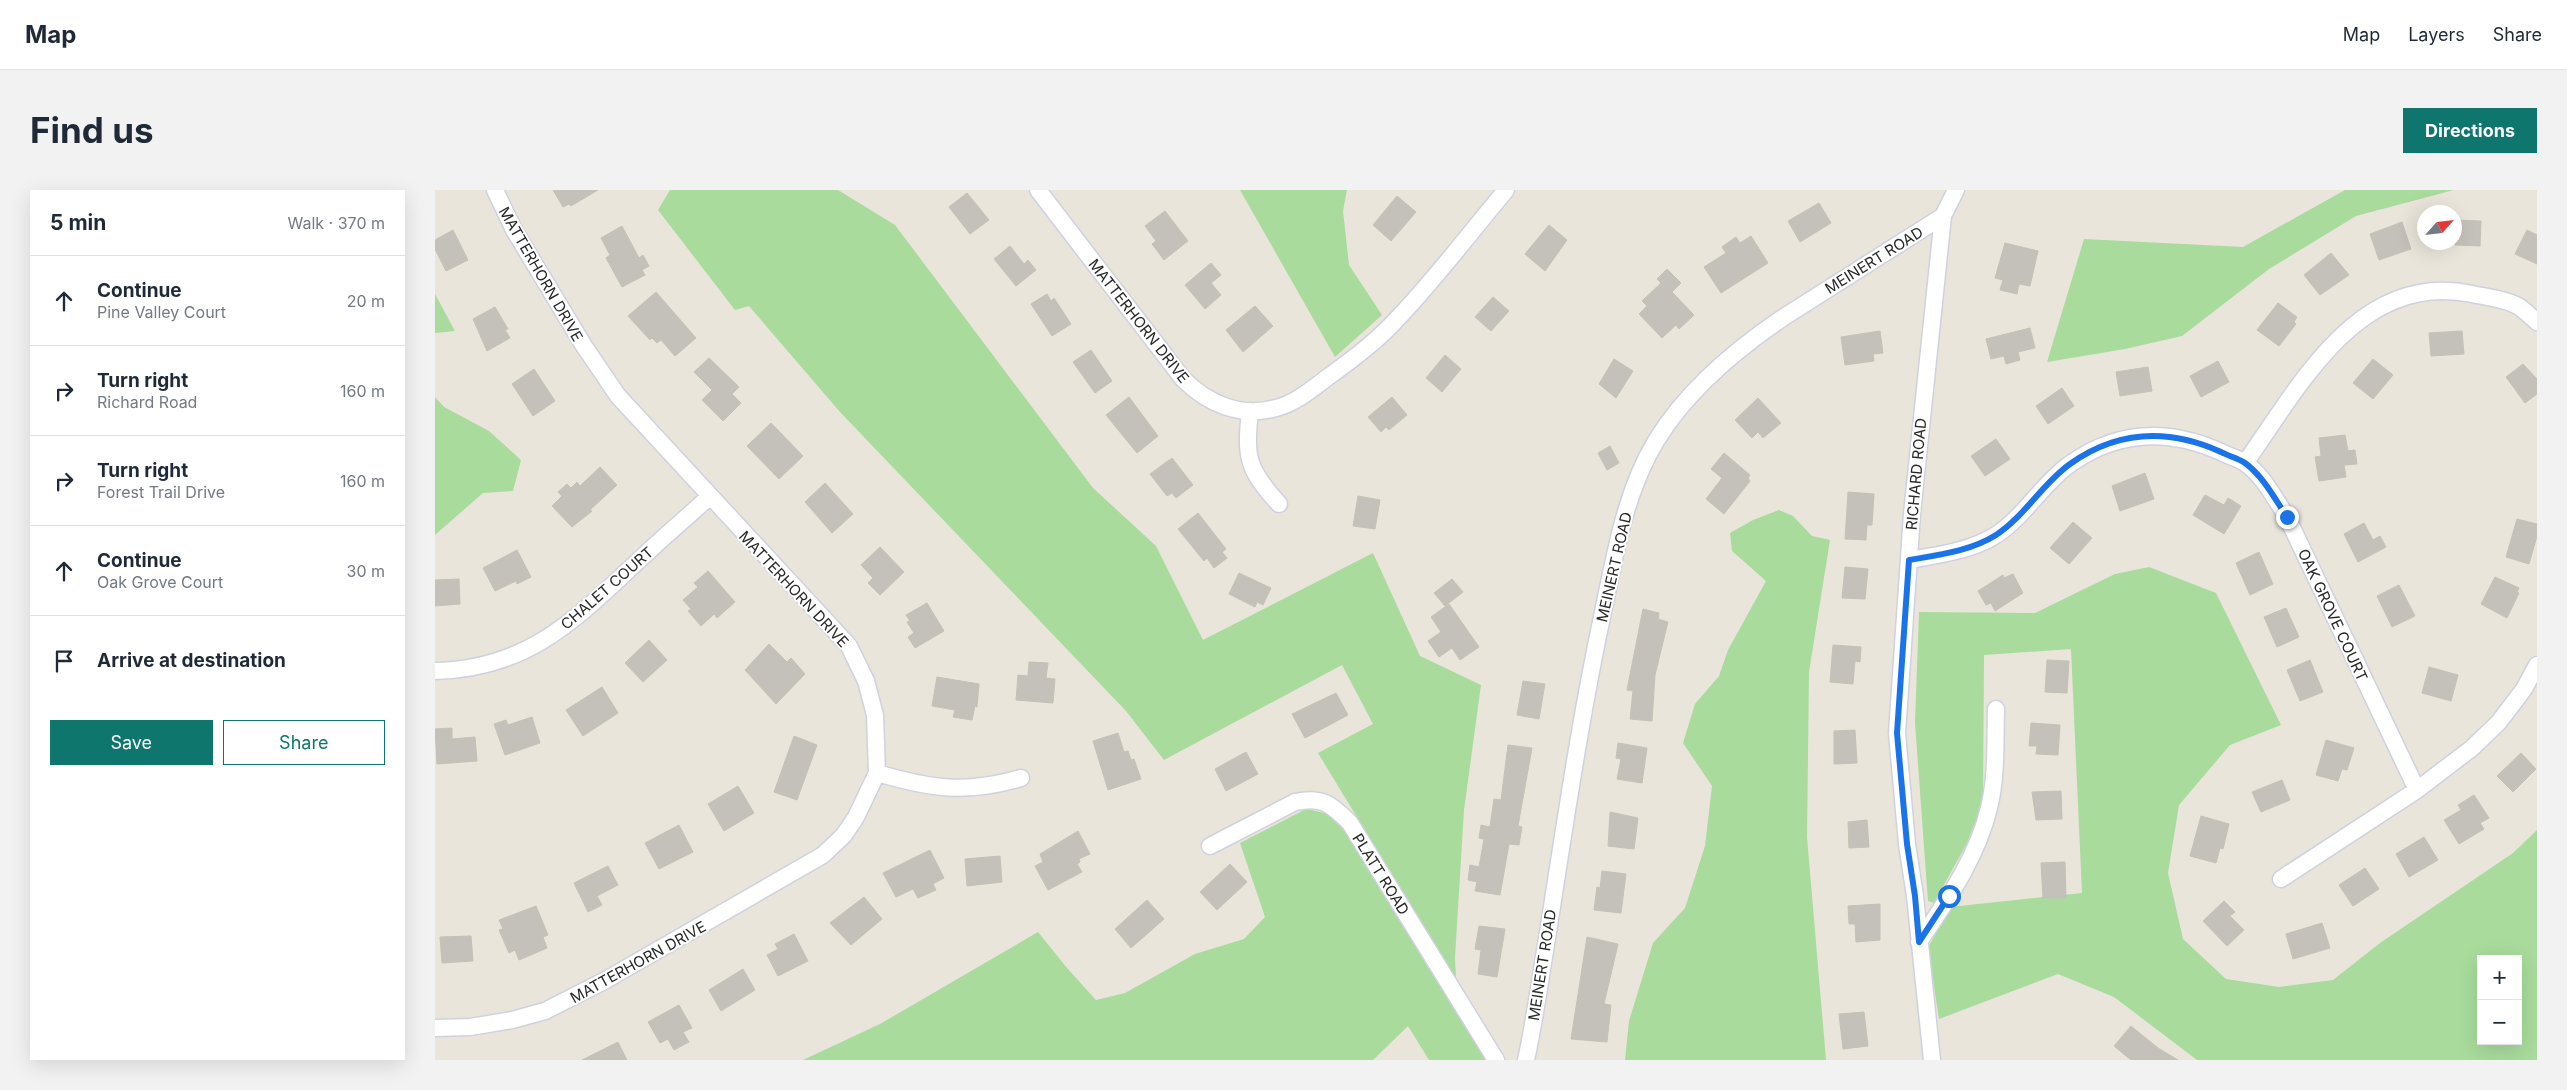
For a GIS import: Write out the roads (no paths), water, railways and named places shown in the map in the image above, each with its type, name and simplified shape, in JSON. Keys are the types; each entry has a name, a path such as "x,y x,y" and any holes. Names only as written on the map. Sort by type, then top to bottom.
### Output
{"street":[{"name":"MATTERHORN DRIVE","path":"435,1028 495,1023 545,1011 604,981 733,909 823,855 843,835 856,817 877,773 875,715 866,681 849,646 709,497 618,396 584,346 514,230 495,190"},
{"name":"MATTERHORN DRIVE","path":"1038,190 1183,379 1197,392 1212,401 1227,407 1250,411 1277,408 1298,398 1367,348 1398,319 1506,190"},
{"name":"RICHARD ROAD","path":"1931,1060 1915,896 1907,844 1897,733 1911,514 1943,216 1956,190"},
{"name":"MEINERT ROAD","path":"1526,1060 1595,649 1613,563 1631,495 1641,471 1655,443 1676,411 1736,353 1784,317 1943,216"},
{"path":"1909,560 1950,552 1978,544 1995,536 2013,523 2069,464 2103,445 2134,436 2170,436 2205,445 2245,463 2331,344 2353,324 2382,306 2415,293 2451,289 2516,305 2537,322"},
{"path":"1250,411 1247,440 1249,459 1254,473 1279,504"},
{"name":"OAK GROVE COURT","path":"2245,463 2270,490 2287,517 2417,790"},
{"name":"CHALET COURT","path":"435,671 482,667 520,653 549,637 597,600 709,497"},
{"path":"2281,879 2417,790 2472,748 2499,722 2524,689 2537,665"},
{"path":"1919,942 1974,851 1986,816 1994,764 1996,709"},
{"path":"877,773 941,789 980,787 1021,778"},
{"name":"PLATT ROAD","path":"1210,846 1295,802 1309,799 1324,801 1336,809 1350,823 1496,1060"}]}
